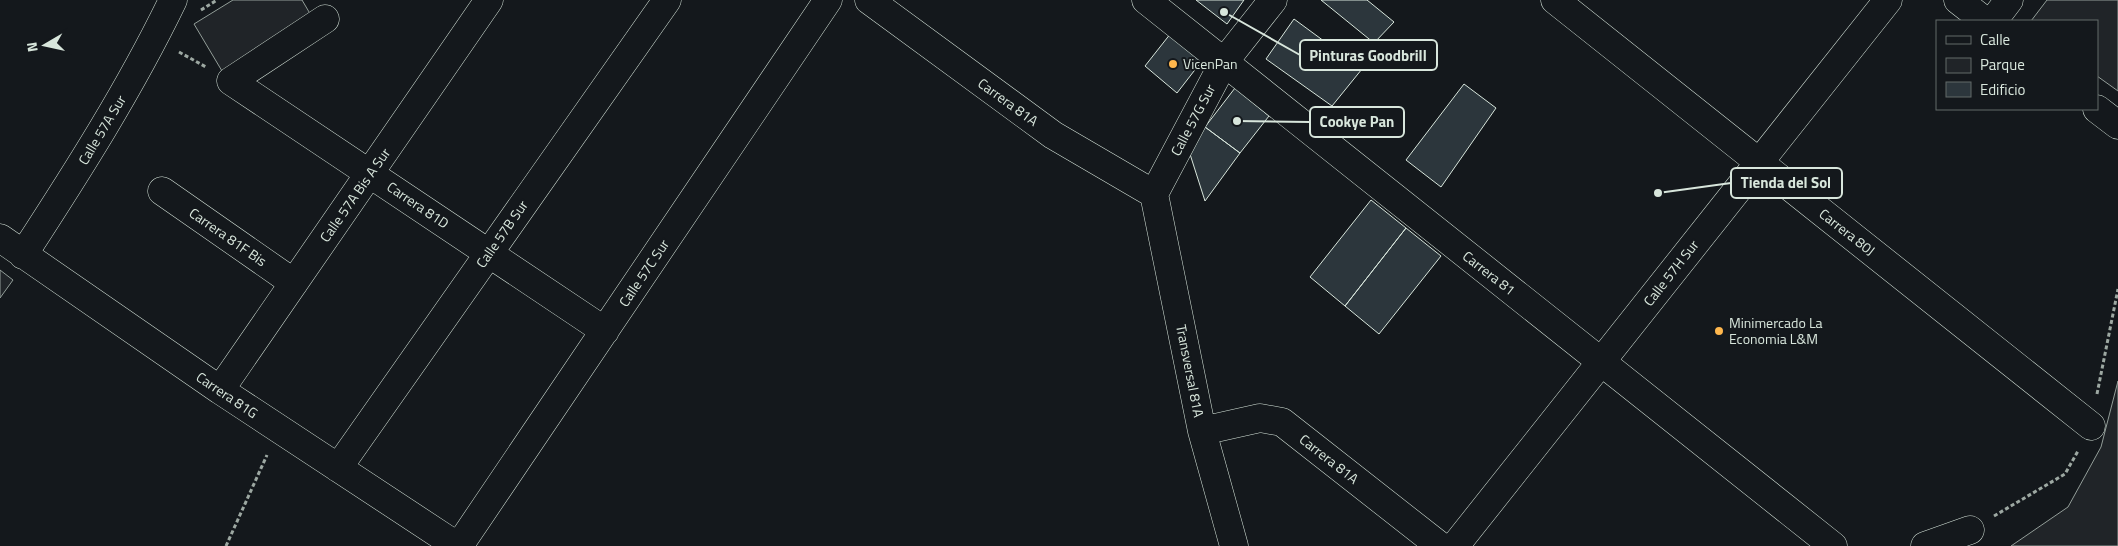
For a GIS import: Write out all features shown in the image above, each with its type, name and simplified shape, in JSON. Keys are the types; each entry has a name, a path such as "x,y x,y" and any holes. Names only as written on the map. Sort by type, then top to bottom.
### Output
{"street":[{"name":"Calle 57A Sur","path":"23,254 100,136 155,38 173,0"},
{"name":"Calle 57A Bis A Sur","path":"220,390 490,0"},
{"name":"Calle 57B Sur","path":"338,468 667,0"},
{"name":"Calle 57C Sur","path":"458,546 828,0"},
{"name":"Carrera 81A","path":"869,0 1053,135 1154,194"},
{"name":"Carrera 81","path":"1146,0 1833,546"},
{"name":"Calle 57G Sur","path":"1154,194 1224,62 1273,0"},
{"name":"Carrera 80J","path":"1556,0 2091,426"},
{"name":"Calle 57H Sur","path":"1455,546 1888,0"},
{"path":"1958,0 1984,20"},
{"path":"1994,20 2009,0"},
{"path":"231,81 324,19"},
{"name":"Carrera 81D","path":"231,81 605,330"},
{"path":"2098,109 2118,125"},
{"name":"Carrera 81F Bis","path":"162,191 294,283"},
{"name":"Transversal 81A","path":"1154,194 1202,431 1234,546"},
{"name":"Carrera 81G","path":"0,238 220,390 458,546"},
{"name":"Carrera 81A","path":"1202,431 1260,418 1282,422 1440,546"},
{"path":"1925,546 1970,530"}],"path":[{"path":"155,38 231,81"},
{"path":"226,546 278,429"}],"green space":[{"path":"233,0 302,0 312,17 222,71 194,24"},
{"path":"2047,0 2118,0 2118,91 2098,77 2098,20 2032,20"},
{"path":"0,270 13,280 0,298"},
{"path":"2118,381 2118,546 2011,546 2068,507 2101,447"}],"building":[{"path":"1196,0 1244,0 1227,24"},
{"path":"1321,0 1367,0 1394,22 1374,43"},
{"path":"1294,19 1362,69 1332,106 1266,59"},
{"name":"VicenPan","path":"1171,33 1201,62 1177,93 1145,66"},
{"path":"1464,84 1496,108 1441,187 1406,160"},
{"path":"1235,88 1269,116 1240,153 1205,127"},
{"path":"1205,127 1240,153 1205,201 1189,151"},
{"path":"1371,200 1406,228 1345,306 1310,277"},
{"path":"1406,228 1441,256 1379,334 1345,306"}],"place":[{"name":"Pinturas Goodbrill","path":"1224,12"},
{"name":"VicenPan","path":"1173,64"},
{"name":"Cookye Pan","path":"1237,121"},
{"name":"Tienda del Sol","path":"1658,193"},
{"name":"Minimercado La Economia L&M","path":"1719,331"}]}
